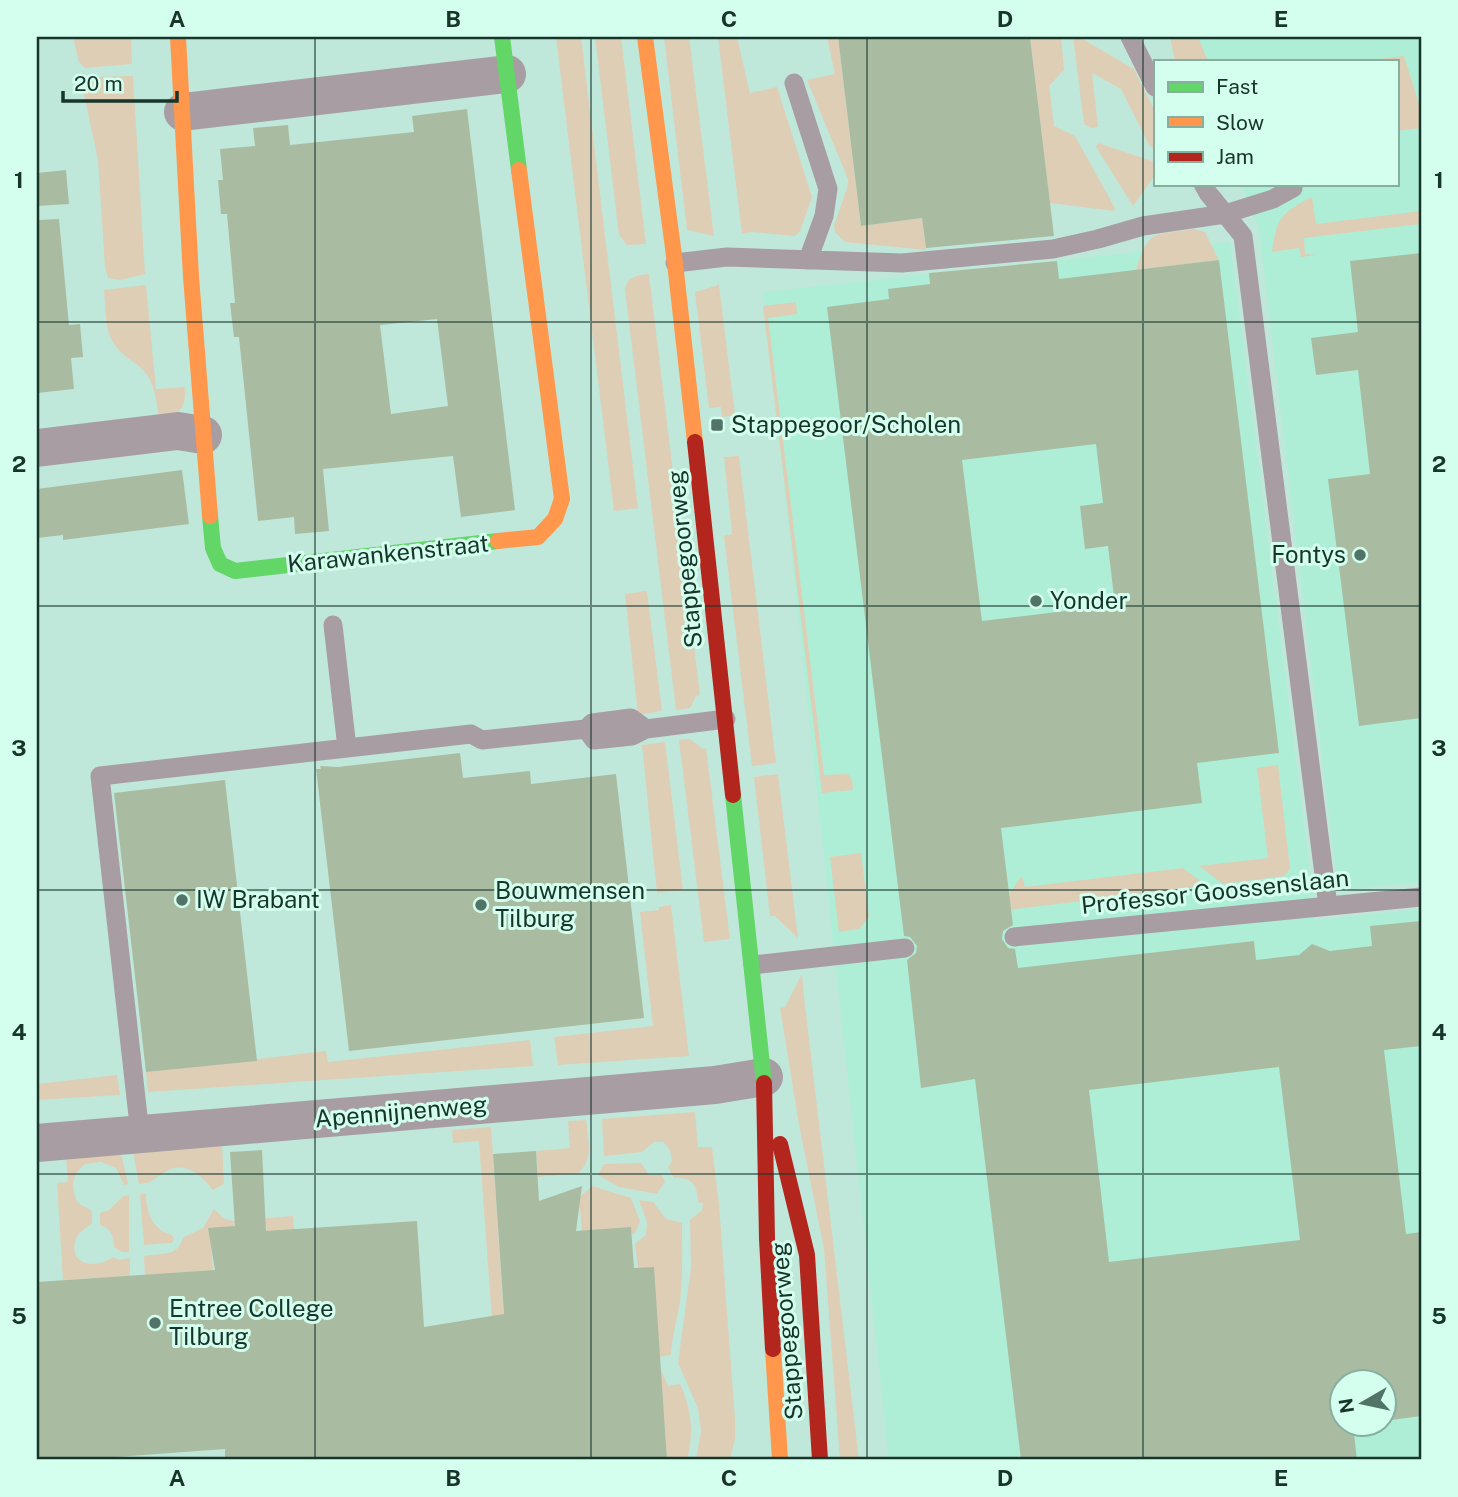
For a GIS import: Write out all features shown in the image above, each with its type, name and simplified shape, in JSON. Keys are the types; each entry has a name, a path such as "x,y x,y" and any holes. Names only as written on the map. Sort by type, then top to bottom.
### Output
{"street":[{"name":"Karawankenstraat","path":"178,37 191,277 213,548 220,564 235,571 538,537 555,519 562,499 502,37"},
{"name":"Stappegoorweg","path":"645,37 675,263 764,1077 767,1239 780,1460"},
{"path":"183,112 507,74"},
{"path":"37,448 178,431 203,435"},
{"name":"Stappegoorweg","path":"764,1077 807,1255 820,1460"},
{"name":"Apennijnenweg","path":"37,1143 715,1085 764,1077"}],"lane":[{"path":"1130,37 1154,85"},
{"path":"794,83 828,188 824,216 807,260"},
{"path":"1204,186 1243,236 1328,906"},
{"path":"675,263 727,257 901,263 1053,248 1143,226 1225,214 1273,199 1293,188"},
{"path":"333,625 347,748"},
{"path":"140,1134 100,776 471,734 482,740 586,729 594,740 632,736 646,729 726,719"},
{"name":"Professor Goossenslaan","path":"1014,937 1421,897"},
{"path":"753,965 905,948"}],"shaded area":[{"path":"73,37 131,37 132,64 85,68 79,62"},
{"path":"556,37 581,37 638,508 614,511"},
{"path":"595,37 621,37 646,244 627,245 619,235"},
{"path":"664,37 689,37 714,236 687,230"},
{"path":"718,37 737,37 750,93 777,87 812,197 800,231 795,236 752,232 742,234"},
{"path":"827,37 838,37 861,226 922,218 926,250 845,242 835,232 834,226 848,179 807,80 835,74"},
{"path":"1030,37 1061,37 1064,70 1049,86 1054,126 1075,136 1115,208 1114,211 1050,203"},
{"path":"1073,37 1079,37 1134,69 1154,109 1154,149 1149,145 1121,89 1092,73 1098,127 1091,128 1084,124"},
{"path":"1170,37 1198,37 1208,60 1175,60"},
{"name":"Fontys","path":"1180,37 1421,37 1421,882 1338,890 1259,229 1242,186 1398,186 1398,60 1190,60"},
{"path":"1404,56 1421,110 1421,128 1398,131 1398,60 1372,60"},
{"path":"133,76 145,274 120,280 108,278 105,267 98,160 82,85 89,77"},
{"path":"1098,143 1154,162 1154,176 1133,206 1096,147"},
{"path":"1312,197 1316,224 1421,211 1421,224 1304,238 1305,254 1316,255 1301,257 1299,248 1272,252 1282,217 1293,207"},
{"path":"1194,229 1205,232 1219,260 1136,270 1145,247 1154,236"},
{"name":"Yonder","path":"1230,242 1316,920 1421,909 1421,1460 889,1460 763,292"},
{"path":"649,274 700,695 696,696 690,708 676,710 625,289 631,279"},
{"path":"146,285 156,389 185,387 183,406 171,418 159,422 151,382 143,370 114,344 108,332 106,318 104,290"},
{"path":"719,285 735,415 722,417 721,407 709,408 695,292"},
{"path":"796,302 797,314 768,318 824,775 848,774 852,779 853,790 822,793 763,306"},
{"path":"739,456 776,763 752,766 724,536 732,534 724,457"},
{"path":"647,591 662,711 638,715 625,594"},
{"path":"690,739 703,749 706,748 730,939 704,942 679,740"},
{"path":"665,742 683,890 657,893 642,745"},
{"path":"1278,765 1290,869 1284,876 1223,884 1199,866 1268,858 1257,768"},
{"path":"778,774 798,938 775,916 770,916 754,777"},
{"path":"861,853 869,917 859,929 839,932 830,857"},
{"path":"1183,868 1207,886 1007,910 1005,899 1022,876 1025,887"},
{"path":"671,905 689,1056 558,1065 554,1037 653,1026 640,912 659,910 659,907"},
{"path":"802,974 859,1460 840,1460 824,1249 799,1125 780,1008 785,1007"},
{"path":"530,1040 533,1066 148,1092 146,1072 326,1051 328,1062"},
{"path":"117,1075 120,1095 37,1100 37,1084"},
{"path":"695,1112 698,1147 712,1147 719,1204 735,1420 735,1438 730,1460 696,1460 701,1431 698,1408 678,1363 691,1267 690,1220 702,1210 703,1203 698,1202 697,1191 689,1180 674,1178 668,1167 672,1162 670,1150 663,1142 654,1142 642,1152 604,1156 602,1119"},
{"path":"586,1120 588,1155 579,1173 538,1177 536,1151 570,1148 568,1121"},
{"path":"491,1127 504,1319 492,1320 479,1141 453,1143 452,1130"},
{"path":"222,1145 224,1184 213,1190 197,1174 186,1168 172,1169 150,1182 139,1184 133,1151"},
{"path":"115,1152 122,1157 128,1184 124,1185 116,1168 101,1162 85,1164 75,1177 75,1197 78,1203 92,1211 92,1223 79,1234 74,1248 75,1255 84,1263 98,1263 113,1257 119,1260 130,1258 130,1276 63,1280 57,1183 68,1182 66,1156"},
{"path":"641,1163 649,1175 662,1175 665,1182 657,1194 619,1187 598,1175 604,1164"},
{"path":"592,1186 631,1198 640,1221 635,1234 582,1231 578,1206 580,1197"},
{"path":"140,1194 146,1194 152,1220 165,1233 172,1235 172,1243 144,1245"},
{"path":"129,1195 129,1252 122,1252 114,1247 109,1231 100,1225 100,1213 109,1210 123,1196"},
{"path":"639,1200 653,1202 666,1219 682,1223 681,1291 671,1355 659,1357 638,1268 635,1244 646,1235 647,1222"},
{"path":"214,1209 225,1219 233,1221 293,1216 294,1230 276,1375 266,1224 210,1229 213,1270 145,1275 144,1256 170,1253 178,1248 184,1237 203,1228"},
{"path":"660,1368 668,1386 680,1384 687,1403 691,1441 687,1460 667,1460"}],"building":[{"path":"838,37 1030,37 1054,236 926,248 922,218 861,226"},
{"path":"467,109 515,510 461,517 453,456 323,469 329,531 295,534 294,517 258,521 239,337 234,337 230,303 235,303 227,214 221,214 218,180 223,180 220,149 255,146 253,128 288,125 290,145 414,132 412,116","holes":["437,319 448,406 391,414 380,325"]},
{"path":"66,170 69,204 37,206 37,173"},
{"path":"59,219 69,325 80,324 83,357 71,358 74,389 37,393 37,220"},
{"path":"1421,253 1421,718 1359,726 1328,479 1370,474 1358,370 1316,375 1311,338 1358,332 1350,261"},
{"name":"Yonder","path":"1219,260 1279,753 1197,763 1202,803 1001,828 1013,925 1003,931 1002,939 1008,948 1015,949 1018,968 1254,941 1256,960 1299,955 1312,944 1330,951 1372,946 1370,926 1421,921 1421,1046 1384,1050 1406,1234 1421,1232 1421,1416 1398,1419 1398,1368 1328,1368 1328,1438 1354,1438 1357,1460 1021,1460 975,1079 921,1088 907,960 916,953 917,946 910,937 904,936 827,307 889,299 888,289 930,284 929,273 1057,261 1059,279","holes":["1096,444 1103,503 1080,506 1085,549 1108,546 1115,605 982,621 962,460","1279,1067 1300,1240 1109,1262 1089,1090"]},
{"path":"182,470 189,524 63,540 63,535 37,538 37,489"},
{"name":"Bouwmensen Tilburg","path":"460,753 463,778 530,771 531,784 616,774 644,1018 349,1051 316,769 321,769 320,766 338,767"},
{"name":"IW Brabant","path":"225,780 257,1061 146,1072 114,793"},
{"path":"262,1150 266,1231 417,1221 424,1327 504,1314 493,1154 536,1151 539,1201 582,1186 576,1231 631,1227 634,1268 654,1267 667,1460 225,1460 225,1449 76,1460 37,1460 37,1282 215,1270 208,1228 235,1226 230,1152"}],"traffic: fast":[{"path":"502,37 519,170"},
{"path":"210,516 213,548 220,564 235,571 498,541"},
{"path":"733,795 764,1083"}],"traffic: slow":[{"path":"178,37 191,277 210,516"},
{"path":"645,37 695,442"},
{"path":"498,541 538,537 555,519 562,499 519,170"},
{"path":"773,1349 780,1460"}],"traffic: jam":[{"path":"695,442 733,795"},
{"path":"764,1083 767,1239 773,1349"},
{"path":"780,1144 807,1255 820,1460"}],"place":[{"name":"Stappegoor/Scholen","path":"717,425"},
{"name":"Fontys","path":"1360,555"},
{"name":"Yonder","path":"1036,601"},
{"name":"IW Brabant","path":"182,900"},
{"name":"Bouwmensen Tilburg","path":"481,905"},
{"name":"Entree College Tilburg","path":"155,1323"}]}
